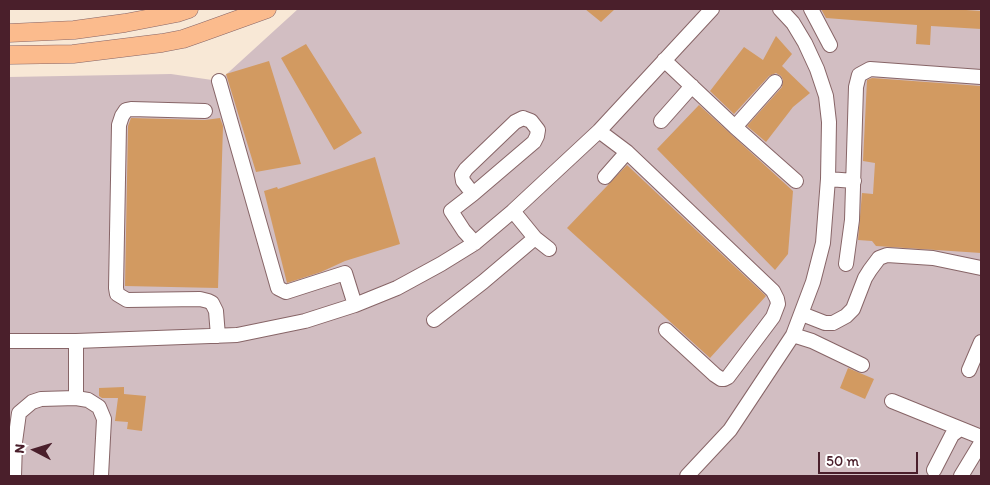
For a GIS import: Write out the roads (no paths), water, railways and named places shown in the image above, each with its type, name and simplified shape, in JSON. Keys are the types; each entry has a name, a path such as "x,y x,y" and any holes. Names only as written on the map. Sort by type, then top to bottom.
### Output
{"main road":[{"path":"9,33 74,30 125,23 189,9"},
{"path":"9,55 73,54 162,43 183,39 267,9"}],"street":[{"path":"9,341 76,341 237,335 305,321 355,305 397,288 475,243 513,211 599,130 712,9"},
{"path":"687,476 730,430 793,335 813,282 823,243 828,179 829,122 826,96 817,69 805,43 793,24 780,9"},
{"path":"811,9 830,45"},
{"path":"664,60 796,181"},
{"path":"846,264 852,220 856,87 859,75 870,69 981,77"},
{"path":"219,81 278,288 286,292 345,273 355,305"},
{"path":"735,127 776,82"},
{"path":"661,121 692,86"},
{"path":"206,111 131,109 126,110 122,116 119,125 116,288 117,294 127,300 200,299 208,301 212,303 216,311 218,336"},
{"path":"473,194 463,181 462,175 466,169 518,120 523,118 531,121 538,130 534,142 473,194 450,210 464,231 475,243"},
{"path":"599,130 627,152 772,291 777,299 778,304 773,317 728,377 724,379 714,375 666,330"},
{"path":"605,177 627,152"},
{"path":"828,179 854,181"},
{"path":"513,211 535,238 549,249"},
{"path":"434,320 535,238"},
{"path":"802,314 825,323 832,323 846,316 853,308 870,270 879,258 887,255 933,258 981,268"},
{"path":"793,335 812,341 862,365"},
{"path":"76,341 76,398"},
{"path":"969,370 981,342"},
{"path":"14,476 15,442 19,413 32,402 41,399 76,398 88,400 99,407 103,413 101,476"},
{"path":"892,401 981,437"},
{"path":"934,470 952,435 960,429"},
{"path":"961,476 981,443"}]}
